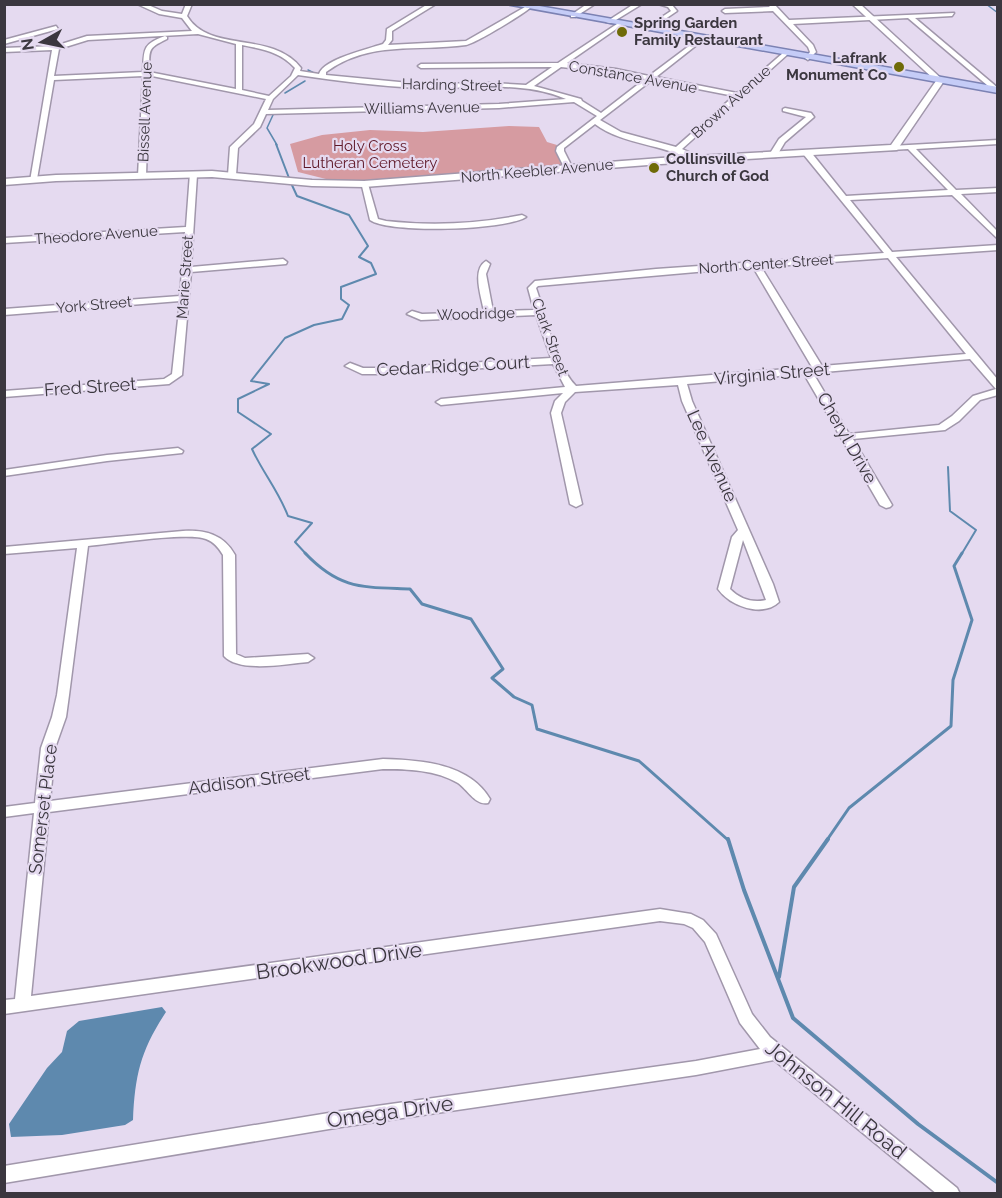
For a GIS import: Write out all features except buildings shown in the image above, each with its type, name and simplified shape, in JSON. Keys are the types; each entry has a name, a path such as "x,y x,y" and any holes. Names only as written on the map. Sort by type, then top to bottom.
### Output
{"main road":[{"path":"510,4 997,90"},
{"path":"893,73 918,72 923,69 922,65"}],"street":[{"path":"140,4 161,14 184,16"},
{"path":"189,4 184,16 186,23 199,32 285,56 297,65 297,74 270,99 257,125 234,147 232,175"},
{"path":"381,47 389,40 389,30 433,4"},
{"path":"573,16 592,4"},
{"path":"609,22 639,4"},
{"path":"647,29 674,11 670,6 661,4"},
{"path":"855,4 940,81 894,148"},
{"path":"725,11 772,7 813,48 813,53 808,58"},
{"path":"322,77 326,68 334,63 381,47 467,43 527,8"},
{"path":"788,22 952,14"},
{"path":"909,16 997,90"},
{"path":"529,86 620,24"},
{"path":"4,42 56,28"},
{"path":"4,50 57,48 87,38 199,32"},
{"name":"Bissell Avenue","path":"142,176 148,47 159,40 180,34"},
{"path":"569,169 560,149 648,78 701,39"},
{"path":"239,43 239,92"},
{"path":"33,179 57,48"},
{"name":"Brown Avenue","path":"677,150 785,54"},
{"name":"Constance Avenue","path":"421,66 559,64 738,95"},
{"path":"51,78 146,73 270,99"},
{"name":"Harding Street","path":"297,74 419,86 529,86 556,91 579,100 606,129 622,136 677,150 697,159"},
{"name":"Williams Avenue","path":"264,112 499,106 579,100"},
{"path":"772,155 782,141 810,117 809,114 785,110"},
{"name":"North Keebler Avenue","path":"4,182 33,179 232,175 312,183 364,184 697,159 998,141"},
{"path":"910,147 998,237"},
{"path":"807,153 970,356 998,387"},
{"name":"Marie Street","path":"175,378 187,270 193,175"},
{"path":"364,184 374,220 381,223 428,226 504,221 522,217"},
{"path":"844,198 998,190"},
{"name":"Theodore Avenue","path":"4,241 188,229"},
{"name":"North Center Street","path":"535,284 756,265 998,248"},
{"path":"187,270 283,262"},
{"path":"486,264 482,274 489,314"},
{"path":"756,265 819,370"},
{"name":"Clark Street","path":"535,284 532,288 557,361 567,384 573,388"},
{"name":"York Street","path":"4,312 184,298"},
{"name":"Woodridge","path":"412,314 421,317 540,312"},
{"name":"Virginia Street","path":"573,388 584,390 970,356"},
{"name":"Cedar Ridge Court","path":"350,366 362,370 380,371 557,361"},
{"name":"Cheryl Drive","path":"807,371 886,505"},
{"name":"Fred Street","path":"4,394 166,381 175,378"},
{"name":"Lee Avenue","path":"682,382 687,401 744,530 773,602 768,604 742,603 728,595 724,589 738,537 744,530"},
{"path":"573,388 560,401 556,413 576,504"},
{"name":"Cedar Ridge Court","path":"441,402 573,388"},
{"path":"846,437 941,428 949,425 974,398 998,393"},
{"path":"4,473 107,458 178,451"},
{"path":"4,551 194,533 219,540 229,555 230,656 243,662 308,658"},
{"name":"Somerset Place","path":"22,1005 48,748 59,717 63,695 84,543"},
{"name":"Addison Street","path":"4,812 383,764 409,764 450,774 466,781 483,799"},
{"name":"Brookwood Drive","path":"4,1007 660,915 674,915"},
{"name":"Johnson Hill Road","path":"674,915 698,924 711,938 746,1018 762,1040 775,1053 951,1194"},
{"name":"Omega Drive","path":"4,1175 341,1119 696,1068 775,1053"}],"green space":[{"name":"Holy Cross Lutheran Cemetery","path":"509,126 539,127 547,142 557,145 555,150 562,165 556,168 338,182 298,172 290,144 322,135 370,130 423,132"}],"water":[{"path":"162,1007 166,1012 151,1038 141,1063 135,1089 133,1120 125,1125 62,1135 11,1137 9,1124 47,1068 62,1052 67,1031 79,1021"}],"waterway":[{"path":"986,4 998,13"},
{"path":"308,70 314,73"},
{"path":"285,93 305,81"},
{"path":"273,115 267,128 277,145"},
{"path":"276,144 289,178"},
{"path":"291,183 297,196 349,215 368,246 359,257 371,263 376,274 341,287 341,299 349,305 342,319 314,325 285,338 251,381 269,384 238,399 238,412 271,434 252,449 288,516 312,523 295,542 306,554"},
{"path":"948,467 950,511 976,530 961,555"},
{"path":"827,840 849,808 951,726 953,680 972,620 954,566 962,553"},
{"path":"306,554 341,580 379,588 410,589 422,604 471,619 503,669 492,678 514,697 532,705 537,729 639,761 728,840"},
{"path":"728,839 744,890 793,1018 918,1124 998,1183"},
{"path":"779,977 794,887 828,839"}],"place":[{"name":"Spring Garden Family Restaurant","path":"622,32"},
{"name":"Lafrank Monument Co","path":"899,67"},
{"name":"Collinsville Church of God","path":"654,168"}]}
